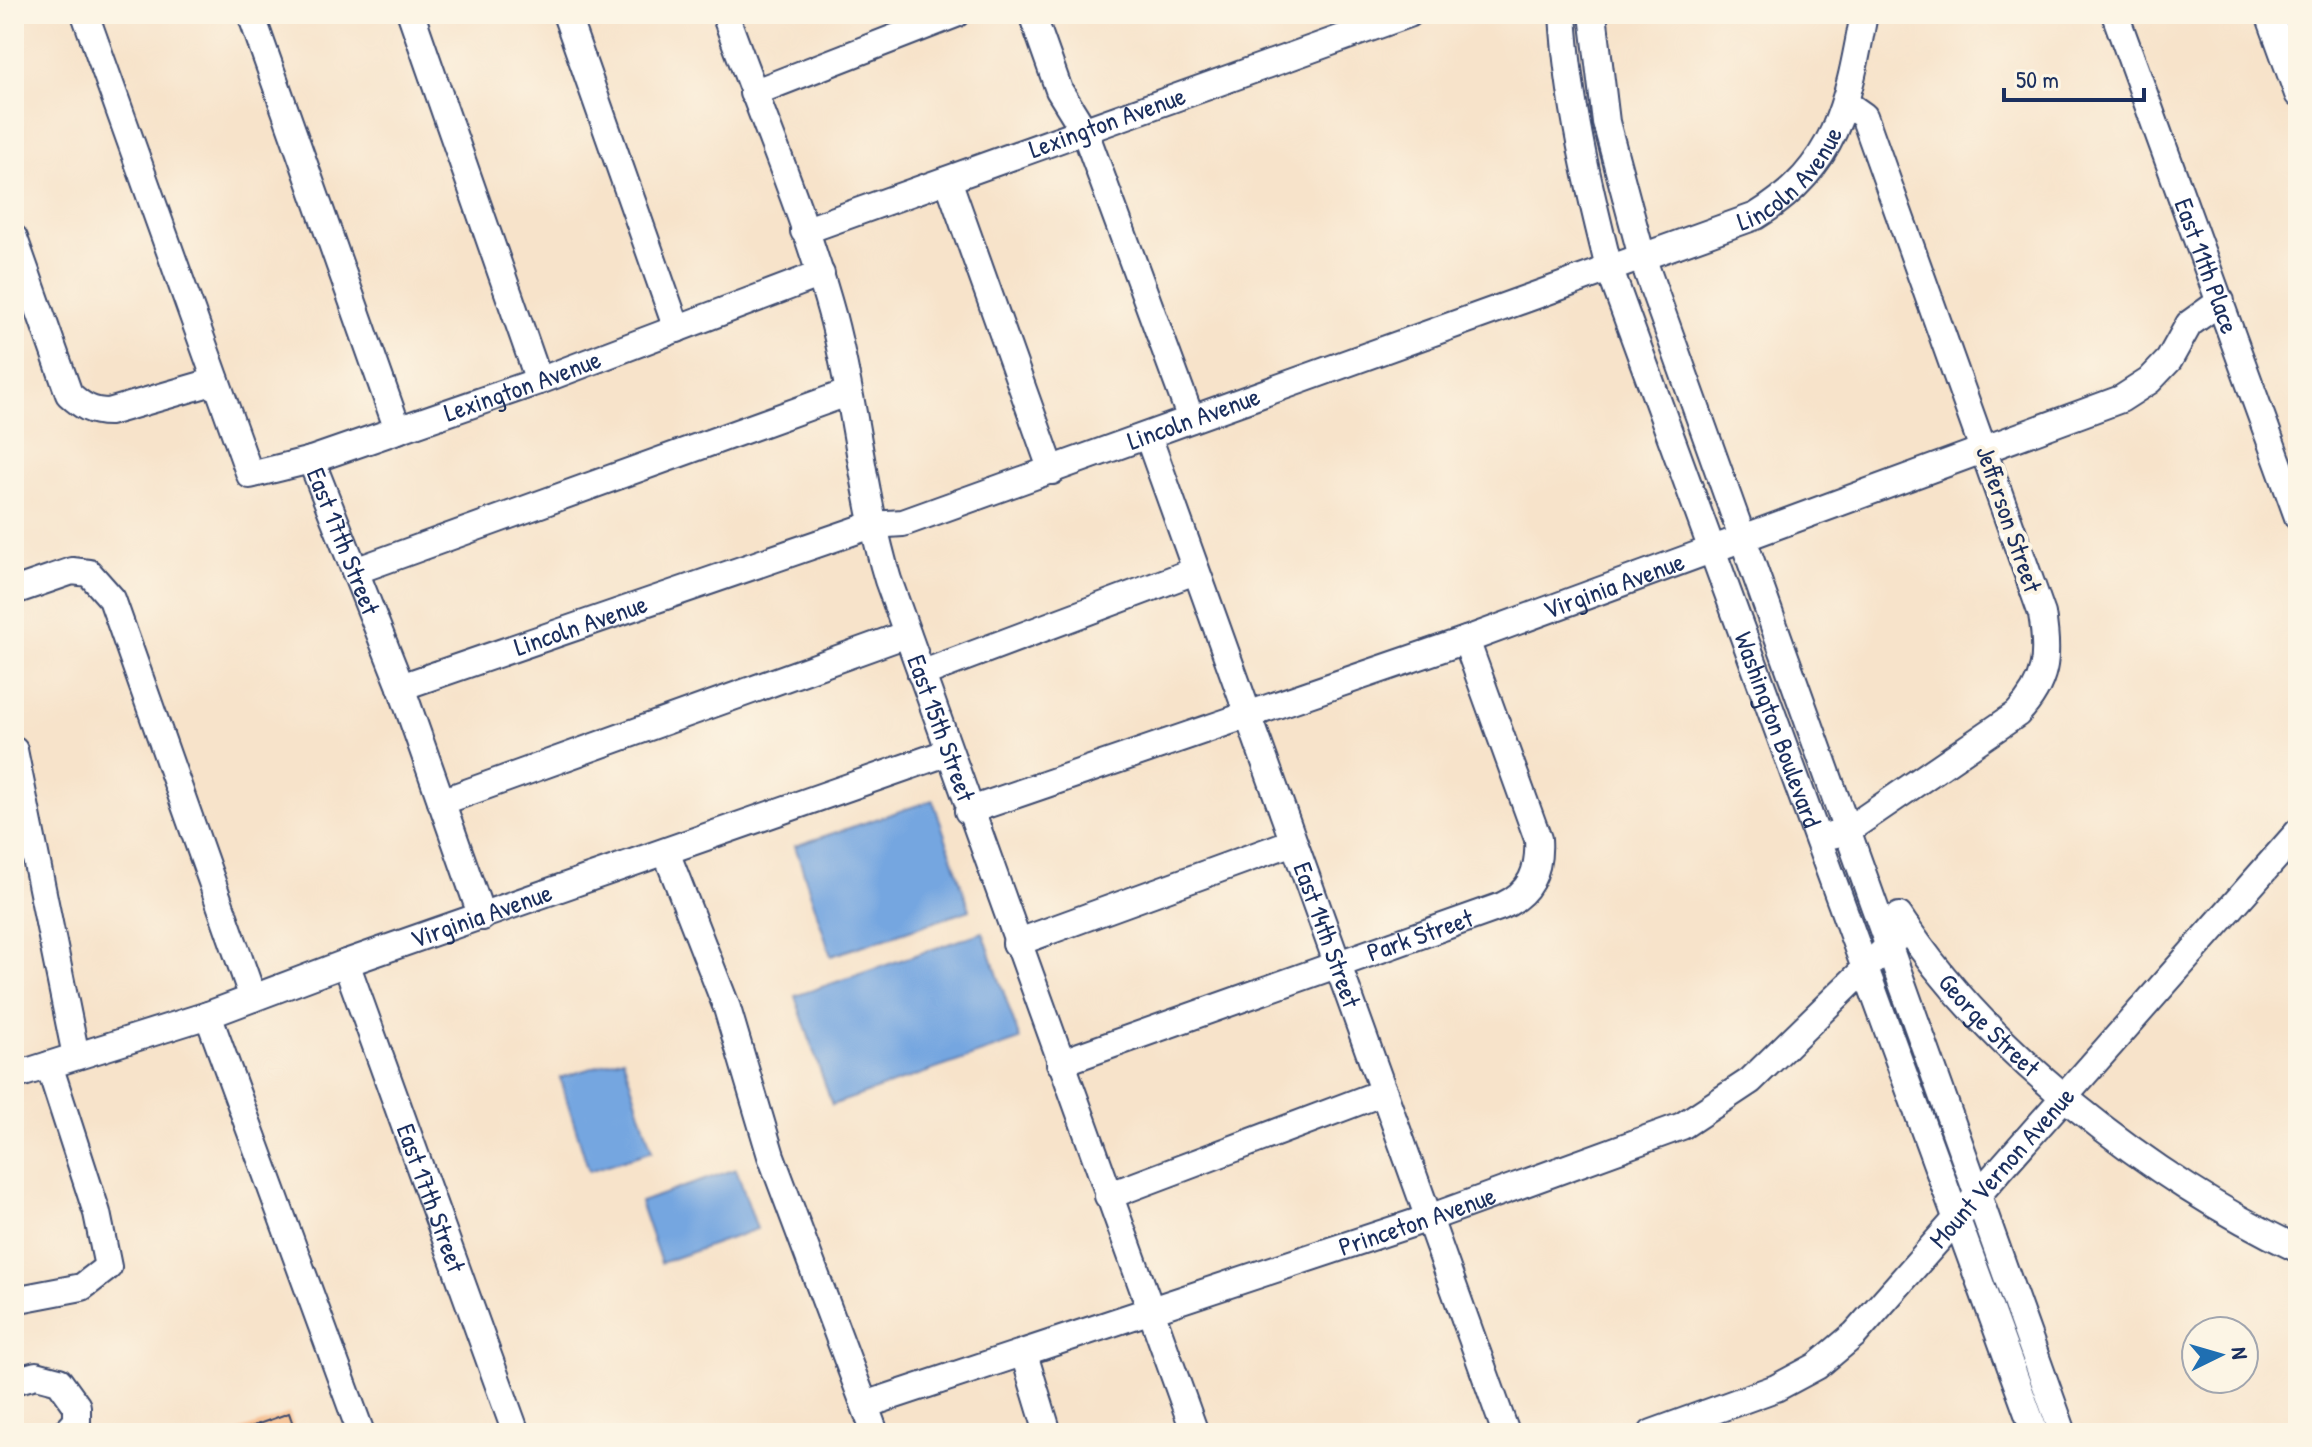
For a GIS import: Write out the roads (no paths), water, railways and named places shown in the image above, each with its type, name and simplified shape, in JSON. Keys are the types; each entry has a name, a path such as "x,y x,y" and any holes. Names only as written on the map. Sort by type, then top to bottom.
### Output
{"street":[{"name":"East 17th Street","path":"85,14 250,475 311,460 401,687 482,917"},
{"path":"251,14 398,430"},
{"path":"411,14 539,381"},
{"path":"566,14 677,329"},
{"name":"East 15th Street","path":"725,14 821,274 872,525 907,634 968,811 1195,1433"},
{"path":"753,93 956,14"},
{"path":"1032,14 1059,90 1085,132 1191,419"},
{"name":"Lexington Avenue","path":"804,231 1409,14"},
{"name":"Washington Boulevard","path":"1563,14 1566,64 1583,163 1609,268 1714,548 1864,972 2035,1433"},
{"name":"Washington Boulevard","path":"1593,14 1606,122 1642,257 1744,537 1845,832 1899,937 1978,1191 2063,1433"},
{"name":"Lincoln Avenue","path":"401,687 872,525 903,523 1756,216 1780,201 1806,178 1847,104 1864,14"},
{"name":"East 11th Place","path":"2115,14 2221,301 2288,458 2298,517"},
{"path":"2269,14 2298,94"},
{"name":"Jefferson Street","path":"1816,838 1845,832 2017,714 2034,696 2043,674 2046,642 2042,614 1864,116 1847,104"},
{"path":"948,180 1052,471"},
{"path":"14,238 69,394 81,406 94,412 109,412 216,381"},
{"name":"Lexington Avenue","path":"311,460 539,381 821,274"},
{"name":"Virginia Avenue","path":"968,811 1466,640 2131,393 2149,381 2169,360 2189,324 2221,301"},
{"path":"355,571 847,393"},
{"name":"East 14th Street","path":"1148,436 1506,1433"},
{"path":"14,591 72,571 89,573 112,599 253,998"},
{"path":"921,674 1195,571"},
{"path":"441,802 907,634"},
{"name":"Park Street","path":"1060,1063 1502,906 1526,891 1532,880 1538,839 1466,640"},
{"path":"14,750 76,1056"},
{"name":"Virginia Avenue","path":"14,1076 208,1015 346,963 949,752"},
{"name":"Mount Vernon Avenue","path":"1652,1433 1776,1388 1817,1366 1855,1334 2298,832"},
{"path":"1016,943 1293,842"},
{"path":"666,852 727,1008 771,1156 875,1433"},
{"name":"Princeton Avenue","path":"865,1405 1151,1313 1429,1218 1682,1126 1715,1108 1750,1081 1899,937"},
{"name":"George Street","path":"1899,937 1940,970 2003,1039 2064,1096 2167,1177 2298,1249"},
{"name":"East 17th Street","path":"346,963 516,1433"},
{"path":"208,1015 361,1433"},
{"path":"14,1300 82,1287 108,1267 97,1213 49,1065"},
{"path":"1108,1196 1384,1092"},
{"path":"1024,1354 1048,1433"},
{"path":"14,1381 36,1375 59,1381 77,1406 77,1421 66,1433"}],"water":[{"path":"933,800 970,910 831,956 795,846"},
{"path":"983,932 1020,1040 832,1105 795,996"},
{"path":"623,1058 652,1151 589,1171 560,1078"},
{"path":"736,1169 757,1229 661,1263 640,1202"}]}
